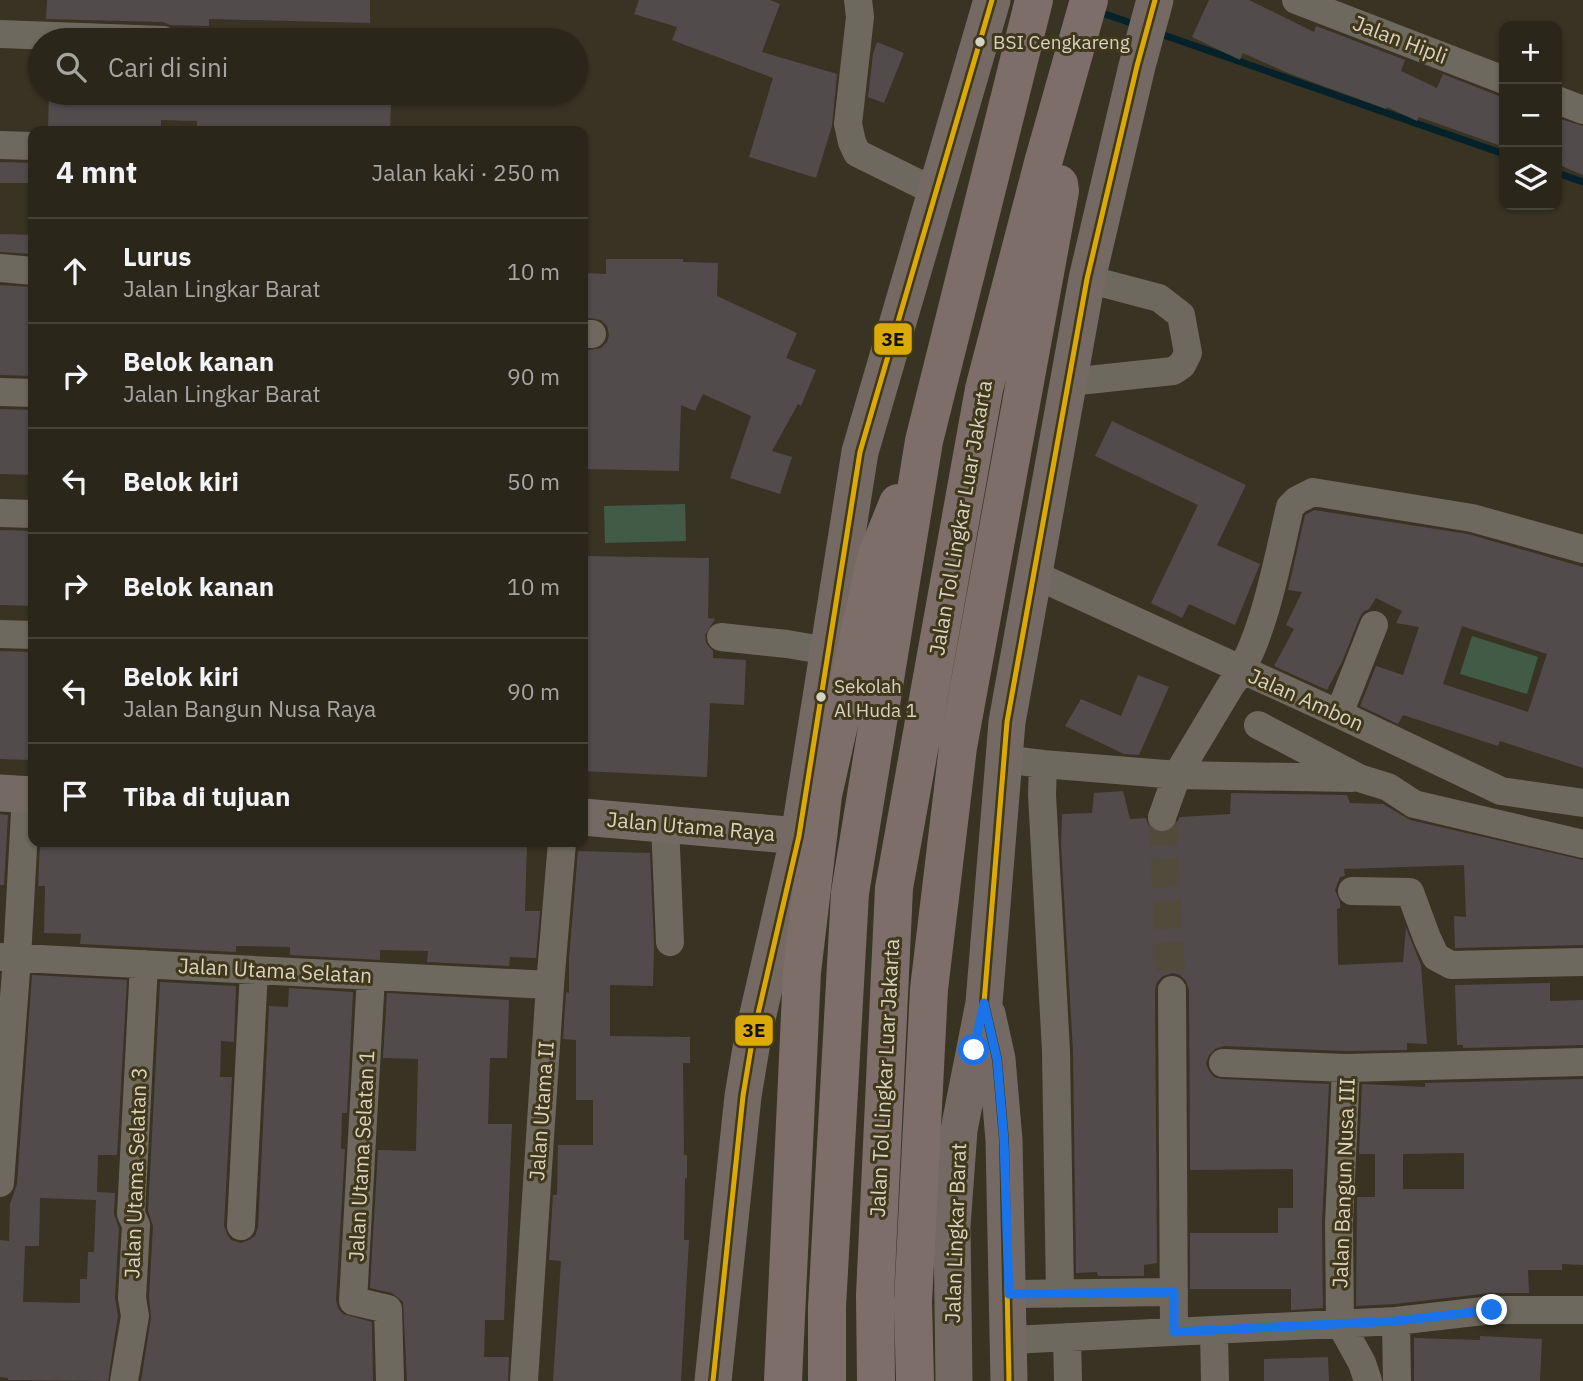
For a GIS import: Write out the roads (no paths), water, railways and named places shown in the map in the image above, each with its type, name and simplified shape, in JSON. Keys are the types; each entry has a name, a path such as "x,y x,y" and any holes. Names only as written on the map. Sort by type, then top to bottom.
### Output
{"highway":[{"path":"827,1381 827,1307 850,893 924,441 1034,0"},
{"name":"Jalan Tol Lingkar Luar Jakarta","path":"876,1381 875,1295 894,888 984,389 1089,0"},
{"path":"915,1381 913,1303 929,989 958,747 1060,191 1054,176 1043,163"},
{"path":"783,1381 802,972 823,795 877,555 924,441"}],"main road":[{"name":"Jalan Lingkar Barat","path":"954,1381 952,1226 959,1130 984,1003 1007,722 1087,279 1155,0"},
{"path":"729,1379 741,1283 755,1095 770,958 799,836 860,452 988,13"},
{"name":"Jalan Utama Raya","path":"588,817 799,836"},
{"name":"Jalan Lingkar Barat","path":"984,1003 997,1059 1004,1140 1009,1381"}],"street":[{"path":"858,0 860,18 848,124 852,142 857,153 936,192"},
{"name":"Jalan Hipli","path":"1296,0 1499,78"},
{"path":"0,34 28,35"},
{"path":"1562,102 1583,110"},
{"path":"0,145 28,146"},
{"path":"0,268 28,271"},
{"path":"1069,382 1173,371 1182,365 1188,353 1181,315 1159,298 1087,279"},
{"path":"0,391 28,393"},
{"path":"1162,817 1177,775 1242,671 1265,609 1293,502 1313,492 1472,518 1583,549"},
{"path":"0,513 28,514"},
{"name":"Jalan Ambon","path":"1035,575 1501,791 1583,803"},
{"path":"1339,714 1374,625"},
{"path":"0,634 28,635"},
{"path":"721,637 828,651"},
{"path":"1258,724 1359,778 1388,787 1414,804 1583,844"},
{"path":"1004,759 1177,775 1359,778"},
{"path":"1043,764 1042,795 1056,1051 1060,1294"},
{"path":"0,1183 9,957 21,800"},
{"path":"664,824 670,942"},
{"name":"Jalan Utama II","path":"524,1381 562,847"},
{"path":"1352,891 1410,892 1436,957 1451,965 1583,962"},
{"name":"Jalan Utama Selatan","path":"9,957 550,985"},
{"name":"Jalan Utama Selatan 3","path":"124,1381 135,1315 132,1298 136,1225 131,1214 144,964"},
{"path":"242,1226 254,970"},
{"name":"Jalan Utama Selatan 1","path":"371,976 354,1301 388,1309 390,1381"},
{"path":"1172,990 1174,1332"},
{"name":"Jalan Bangun Nusa III","path":"1340,1323 1339,1223 1346,1068 1583,1062"},
{"path":"1223,1063 1346,1068"},
{"path":"1009,1294 1174,1292"},
{"path":"1009,1340 1396,1321 1492,1310 1583,1310"},
{"path":"1396,1321 1397,1381"},
{"path":"1340,1323 1362,1363 1368,1381"},
{"path":"1214,1332 1215,1381"},
{"path":"1067,1337 1068,1381"}],"waterway":[{"path":"1099,12 1137,25"},
{"path":"1158,33 1499,152"},
{"path":"1562,175 1583,182"}],"tunnel":[{"path":"1162,817 1172,990"}],"place":[{"name":"BSI Cengkareng","path":"980,42"},
{"name":"Sekolah Al Huda 1","path":"821,697"}]}
